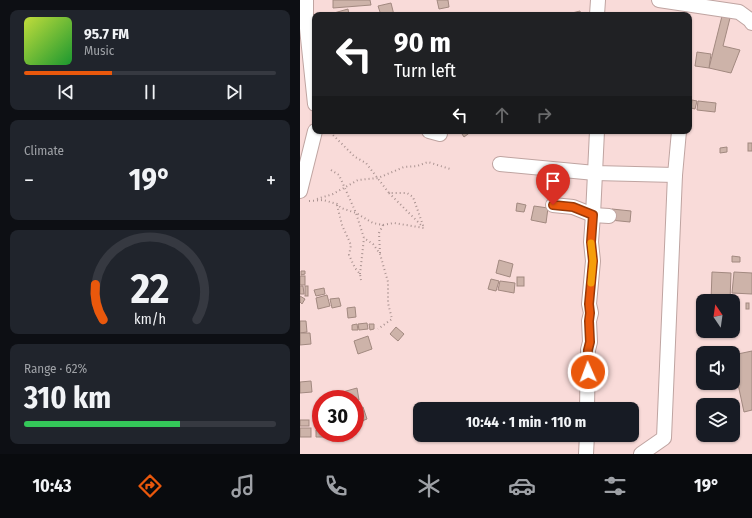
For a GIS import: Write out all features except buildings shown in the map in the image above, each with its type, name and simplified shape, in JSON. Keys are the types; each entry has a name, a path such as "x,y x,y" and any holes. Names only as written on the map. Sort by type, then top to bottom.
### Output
{"street":[{"path":"306,0 306,19 312,76"},
{"path":"597,12 598,0"},
{"path":"659,0 681,10 739,12 752,23"},
{"path":"303,196 314,134"},
{"path":"587,402 588,350 590,342 589,304 593,261 591,242 597,134"},
{"path":"641,454 664,438 675,175 679,134"},
{"path":"500,164 595,173 675,175"},
{"path":"553,205 573,207 593,215 609,216"},
{"path":"586,454 587,442"}],"path":[{"path":"332,134 356,157 366,163 389,193 424,228"},
{"path":"314,200 333,194 358,180 378,178 404,167 417,166 428,162 450,169"},
{"path":"331,170 339,175 356,213 364,238 360,274 361,280"},
{"path":"389,193 407,193 413,197 424,228"},
{"path":"303,196 314,200 323,200 337,204 341,208 356,213 373,223 384,225 394,223 424,228"},
{"path":"337,204 342,225 351,245 349,256 360,274"},
{"path":"378,328 392,319 388,303 388,282 380,254 379,234 384,225"},
{"path":"364,238 373,244 380,254"}],"slow traffic":[{"path":"591,243 593,261 591,283"}],"route":[{"path":"553,205 573,207 593,215 591,242 593,261 589,304 590,342 588,350 588,372"}]}
